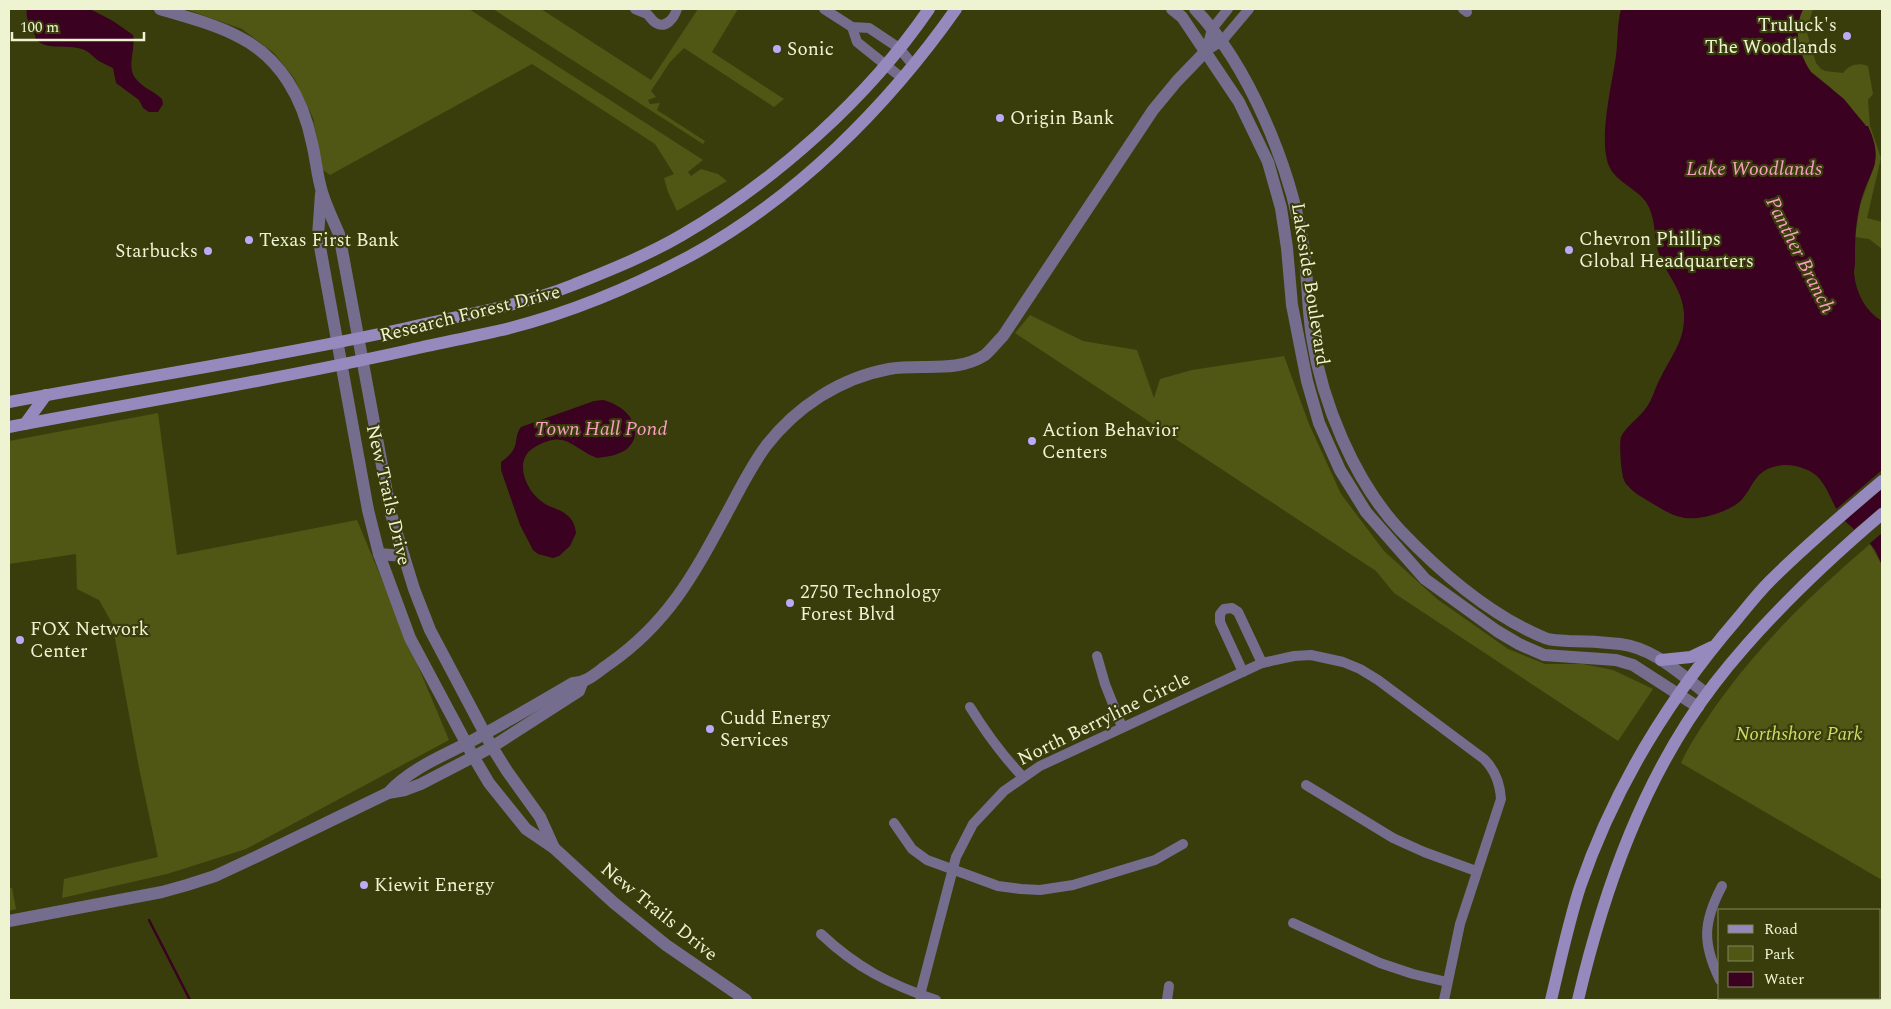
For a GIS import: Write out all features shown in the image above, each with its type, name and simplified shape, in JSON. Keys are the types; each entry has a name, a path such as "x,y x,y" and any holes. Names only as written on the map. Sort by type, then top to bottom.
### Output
{"main road":[{"name":"Research Forest Drive","path":"9,402 337,343 506,306 571,286 625,263 681,236 734,202 798,152 837,116 886,64 929,9"},
{"name":"Research Forest Drive","path":"9,427 342,365 511,327 578,307 634,283 691,255 746,220 792,186 852,132 902,78 956,9"},
{"path":"25,424 46,395"},
{"path":"1551,1000 1580,888 1598,841 1617,798 1660,719 1714,646 1769,582 1828,527 1882,481"},
{"path":"1578,1000 1591,946 1623,851 1640,811 1661,770 1698,708 1736,658 1782,607 1845,546 1882,514"},
{"path":"1661,660 1691,657 1714,646"}],"street":[{"name":"New Trails Drive","path":"160,9 239,36 255,46 290,82 304,110 321,191 339,234 391,514 404,556 430,630 492,747 540,817 554,848"},
{"path":"635,9 650,12 653,22 659,25 665,25 670,22 677,9"},
{"path":"824,9 852,27 869,28 899,48 912,66"},
{"name":"Lakeside Boulevard","path":"1172,9 1182,17 1239,102 1268,162 1281,208 1297,340 1307,381 1319,423 1340,470 1366,512 1425,579 1519,644 1544,655 1616,660 1634,665 1698,708"},
{"name":"Lakeside Boulevard","path":"1195,9 1222,41 1250,90 1281,160 1294,202 1303,245 1312,338 1321,377 1333,416 1358,469 1379,503 1399,528 1438,566 1461,586 1507,618 1548,639 1621,644 1641,648 1677,670 1688,681 1707,694"},
{"path":"1206,51 1212,29 1228,9"},
{"path":"9,921 162,892 215,876 388,794 413,787 492,747 579,691 582,683 638,640 672,605 688,582 766,446 799,410 839,386 888,369 956,366 985,355 1003,336 1153,110 1177,81 1206,51 1222,41 1249,9"},
{"path":"852,27 857,42 902,78"},
{"path":"1268,162 1281,160"},
{"name":"New Trails Drive","path":"321,191 318,236 368,510 379,554 410,638 473,756 489,782 526,830 554,848 614,903 666,944 746,1000"},
{"path":"1297,340 1312,338"},
{"path":"379,554 399,541"},
{"path":"379,554 404,556"},
{"path":"1425,579 1438,566"},
{"path":"1243,672 1220,622 1220,614 1224,609 1232,608 1238,612 1262,663"},
{"path":"1497,630 1507,618"},
{"name":"North Berryline Circle","path":"919,998 952,870 963,841 973,824 1004,791 1040,766 1262,663 1294,656 1311,655 1343,662 1360,669 1378,680 1484,758 1491,766 1497,778 1501,799 1460,924 1444,1000"},
{"path":"1098,656 1105,684 1122,727"},
{"path":"388,794 400,780 421,767 485,734 573,683 582,683"},
{"path":"970,708 1002,754 1023,777"},
{"path":"1306,785 1393,838 1424,852 1476,871"},
{"path":"894,823 912,848 927,860 998,886 1021,889 1040,890 1073,885 1155,860 1183,844"},
{"path":"1718,975 1709,954 1706,934 1712,905 1722,886"},
{"path":"1293,923 1380,963 1413,974 1447,982"},
{"path":"821,934 857,965 919,998 936,1000"},
{"path":"1167,1000 1169,986"}],"green space":[{"path":"185,9 469,9 703,160 688,172 691,176 701,169 718,174 727,181 677,211 664,178 674,174 655,144 532,64 330,175 323,170 313,118 294,78 274,53 242,29"},
{"path":"493,9 541,9 651,80 698,9 738,9 712,52 784,99 774,107 684,48 670,62 651,91 656,97 648,100 650,104 660,103 657,110 705,141 703,144"},
{"path":"1803,9 1813,9 1807,33 1816,63 1821,69 1843,73 1854,65 1868,66 1873,94 1868,100 1870,126 1881,158 1867,218 1882,222 1882,249 1869,239 1855,237 1860,205 1875,164 1865,124 1830,87 1811,72 1806,64 1797,33"},
{"path":"1030,315 1083,341 1137,350 1154,398 1160,379 1192,370 1284,356 1309,424 1341,494 1384,551 1437,599 1508,649 1545,664 1583,664 1613,670 1653,689 1618,741 1394,593 1376,571 1015,333"},
{"path":"158,413 177,555 357,520 449,740 246,849 167,874 62,898 64,879 158,857 112,623 99,600 77,589 76,554 9,564 9,441"},
{"name":"Northshore Park","path":"1870,544 1882,565 1882,880 1681,763 1715,707 1768,641 1807,601"},
{"path":"9,888 12,888 16,909 9,911"}],"water":[{"path":"27,9 90,9 113,21 133,35 131,63 133,74 142,85 162,99 163,104 158,112 149,112 143,108 139,100 116,83 113,68 99,61 87,51 47,45 36,40 28,21"},
{"name":"Lake Woodlands","path":"1621,9 1803,9 1798,25 1798,41 1807,65 1811,72 1844,99 1868,126 1873,139 1875,159 1858,212 1854,273 1862,301 1882,321 1882,565 1874,548 1841,516 1821,480 1803,468 1787,465 1771,467 1758,476 1738,503 1719,513 1698,518 1685,518 1666,512 1636,493 1624,481 1620,445 1621,437 1650,401 1680,340 1684,324 1684,314 1680,296 1663,264 1657,247 1653,218 1649,207 1642,197 1612,172 1606,155 1605,127"},
{"name":"Town Hall Pond","path":"603,400 616,405 627,413 634,425 634,440 627,449 617,454 597,458 568,442 554,440 535,447 528,452 524,459 524,474 530,489 544,503 565,513 574,523 576,533 570,546 559,556 553,558 538,554 533,550 520,525 501,470 501,462 514,449 517,434 521,427 594,401"}],"pier":[{"path":"1882,470 1882,489 1843,522 1834,511"},
{"path":"1882,506 1882,533 1868,545 1851,532"}],"waterway":[{"path":"149,920 190,1000"}],"place":[{"name":"Truluck's The Woodlands","path":"1847,36"},
{"name":"Sonic","path":"777,49"},
{"name":"Origin Bank","path":"1000,118"},
{"name":"Texas First Bank","path":"249,240"},
{"name":"Chevron Phillips Global Headquarters","path":"1569,250"},
{"name":"Starbucks","path":"208,251"},
{"name":"Action Behavior Centers","path":"1032,441"},
{"name":"2750 Technology Forest Blvd","path":"790,603"},
{"name":"FOX Network Center","path":"20,640"},
{"name":"Cudd Energy Services","path":"710,729"},
{"name":"Kiewit Energy","path":"364,885"}],"water label":[{"name":"Panther Branch","path":"1800,255"}]}
